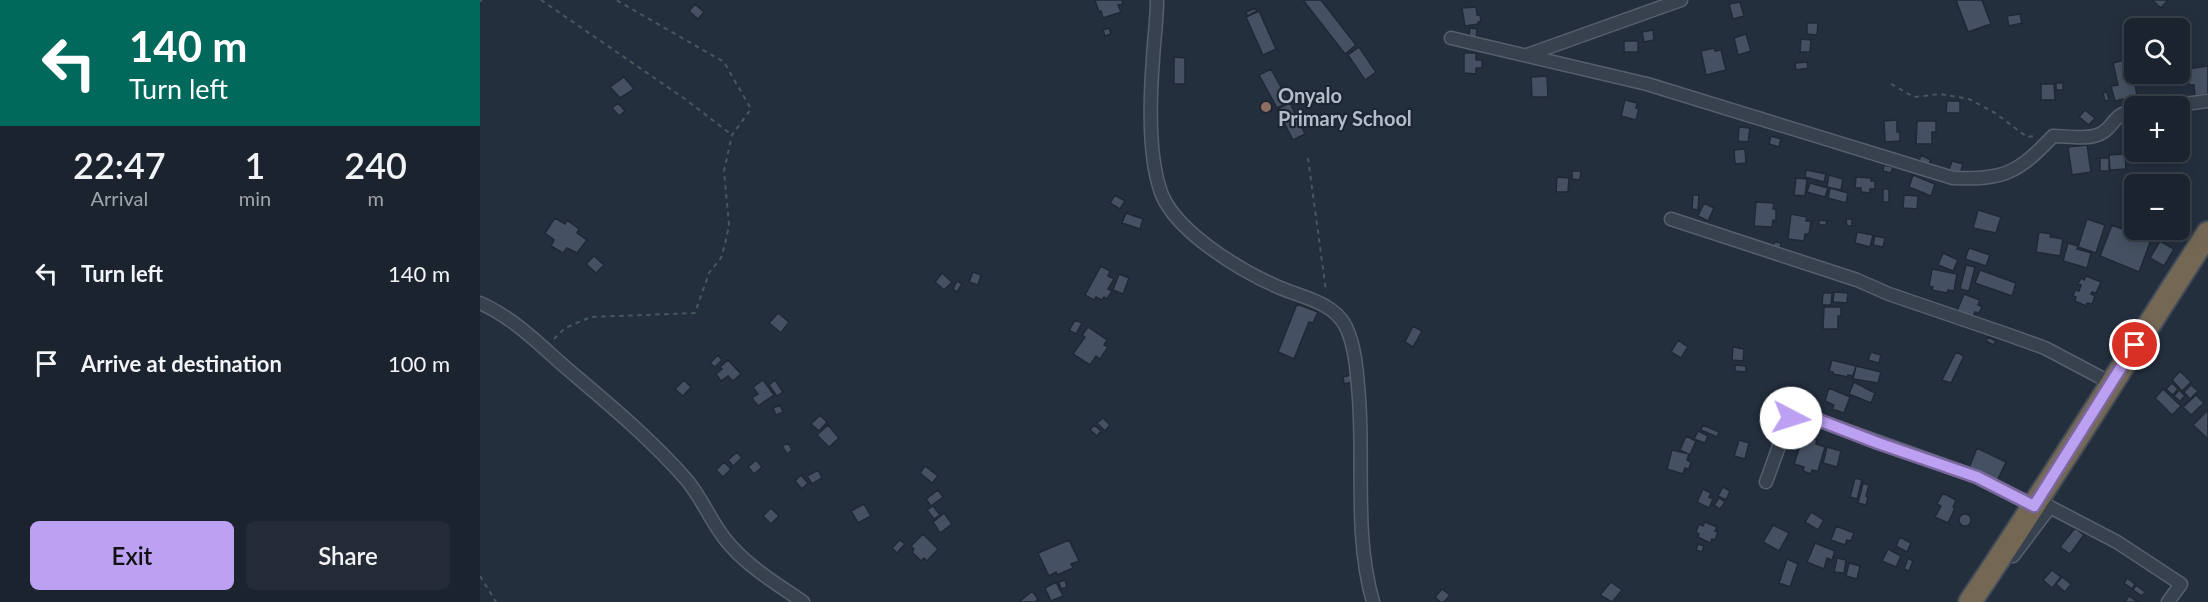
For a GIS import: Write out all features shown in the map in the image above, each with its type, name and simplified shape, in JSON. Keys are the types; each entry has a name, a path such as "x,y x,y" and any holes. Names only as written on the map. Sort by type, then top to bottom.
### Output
{"highway":[{"path":"1970,602 2208,233"}],"street":[{"path":"1157,0 1152,113 1153,148 1163,195 1170,209 1227,260 1270,284 1328,306 1344,323 1353,347 1360,416 1362,542 1373,602"},
{"path":"1527,56 1681,0"},
{"path":"1451,38 1647,84 1953,178 1988,177 2007,173 2030,160 2053,136 2096,136 2124,114"},
{"path":"2190,103 2208,101"},
{"path":"1671,219 1839,274 1889,294 2016,337 2045,348 2111,383"},
{"path":"480,303 511,321 597,394 678,470 694,489 716,527 732,548 803,602"},
{"path":"1766,482 1787,424 1791,418 1801,414 1977,477 2034,506"},
{"path":"1978,602 2050,507 2117,542 2181,584 2168,602"}],"path":[{"path":"541,0 685,99 732,135"},
{"path":"544,348 565,328 591,317 695,313 709,273 721,258 729,225 724,171 732,135 751,108 724,62 616,0"},
{"path":"1890,84 1914,96 1940,94 1969,99 1995,113 2027,137 2053,136"},
{"path":"1308,158 1328,306"},
{"path":"480,576 496,602"}],"building":[{"path":"1095,0 1122,0 1123,4 1118,5 1121,12 1103,18"},
{"path":"1303,0 1321,0 1356,45 1345,54"},
{"path":"1956,0 1982,0 1991,24 1968,32"},
{"path":"2152,0 2168,0 2161,8"},
{"path":"1740,2 1744,16 1733,19 1729,4"},
{"path":"695,4 704,12 698,19 689,11"},
{"path":"1476,7 1481,21 1478,24 1465,26 1462,8"},
{"path":"1256,8 1257,11 1247,16 1246,12"},
{"path":"1259,11 1276,49 1263,55 1246,17"},
{"path":"2020,14 2022,23 2009,26 2007,16"},
{"path":"1807,23 1818,23 1817,35 1807,34"},
{"path":"1109,28 1111,34 1105,36 1103,30"},
{"path":"1470,28 1477,29 1476,38 1469,37"},
{"path":"1653,30 1654,40 1644,42 1642,32"},
{"path":"1746,34 1751,51 1738,55 1734,38"},
{"path":"1801,39 1811,40 1810,52 1800,52"},
{"path":"1624,41 1638,41 1638,52 1624,52"},
{"path":"1359,47 1376,72 1365,80 1348,55"},
{"path":"1714,48 1715,51 1721,50 1726,70 1706,75 1701,51"},
{"path":"1464,53 1476,53 1476,60 1482,60 1482,68 1476,68 1476,74 1464,73"},
{"path":"1174,57 1185,58 1185,84 1174,84"},
{"path":"2124,60 2124,84 2138,84 2135,85 2137,96 2124,96 2124,107 2123,99 2115,101 2111,86 2118,85 2113,63"},
{"path":"1807,62 1808,68 1796,70 1795,63"},
{"path":"2208,66 2208,94 2195,96 2194,85 2189,84 2190,68"},
{"path":"1271,69 1289,102 1277,108 1259,75"},
{"path":"1547,76 1548,97 1532,97 1531,77"},
{"path":"624,77 634,89 620,98 610,87"},
{"path":"2056,83 2063,83 2063,90 2056,90"},
{"path":"2041,84 2054,84 2055,100 2041,100"},
{"path":"2107,92 2109,100 2105,101 2103,93"},
{"path":"1625,100 1637,103 1636,108 1639,109 1636,120 1621,116"},
{"path":"1947,101 1960,101 1960,113 1946,113"},
{"path":"618,103 625,111 619,116 612,108"},
{"path":"1290,103 1305,134 1293,140 1277,109"},
{"path":"2085,110 2095,118 2089,125 2079,117"},
{"path":"1897,120 1900,141 1885,142 1884,121"},
{"path":"1917,121 1936,121 1936,132 1932,132 1932,144 1916,144"},
{"path":"1739,127 1750,128 1748,142 1738,141"},
{"path":"1771,136 1781,139 1779,147 1769,144"},
{"path":"2087,145 2091,172 2072,175 2068,147"},
{"path":"1745,149 1746,163 1735,164 1734,150"},
{"path":"2124,154 2126,169 2110,170 2109,155"},
{"path":"1921,155 1931,160 1928,165 1919,160"},
{"path":"2100,158 2109,158 2109,171 2100,171"},
{"path":"1952,161 1963,164 1959,177 1948,173"},
{"path":"1884,165 1893,167 1891,173 1883,171"},
{"path":"1806,170 1826,174 1824,182 1805,177"},
{"path":"1572,171 1581,171 1580,180 1572,179"},
{"path":"1829,175 1843,179 1841,190 1827,187"},
{"path":"1913,175 1935,184 1931,196 1909,187"},
{"path":"1557,177 1569,178 1568,192 1556,192"},
{"path":"1856,177 1871,178 1871,181 1875,181 1875,189 1870,189 1870,193 1861,192 1861,188 1855,188"},
{"path":"1796,178 1807,179 1805,196 1794,195"},
{"path":"1810,183 1828,188 1825,197 1807,192"},
{"path":"1830,188 1848,193 1846,203 1828,198"},
{"path":"1883,189 1889,189 1889,202 1883,202"},
{"path":"1115,195 1125,201 1120,209 1110,203"},
{"path":"1693,195 1699,195 1698,210 1692,209"},
{"path":"1904,195 1918,196 1917,209 1903,208"},
{"path":"1756,202 1774,203 1776,221 1773,220 1772,227 1754,226"},
{"path":"1704,203 1714,208 1708,221 1698,216"},
{"path":"1978,210 2001,217 1996,233 1973,228"},
{"path":"1126,213 1143,219 1140,229 1122,223"},
{"path":"1791,214 1807,217 1806,221 1811,221 1809,234 1805,234 1804,241 1788,239"},
{"path":"555,218 565,224 567,220 579,229 577,233 587,240 577,253 567,248 563,253 551,246 554,240 545,233"},
{"path":"1846,219 1852,219 1852,226 1847,226"},
{"path":"2087,219 2105,225 2096,253 2078,247"},
{"path":"1819,220 1827,221 1826,225 1819,225"},
{"path":"2112,225 2124,230 2124,240 2151,240 2139,272 2100,256"},
{"path":"1857,232 1873,235 1870,247 1855,243"},
{"path":"2039,232 2063,239 2060,256 2036,252"},
{"path":"1875,236 1885,238 1883,247 1873,245"},
{"path":"2160,241 2174,249 2164,266 2150,258"},
{"path":"1774,242 1781,243 1780,250 1773,248"},
{"path":"2068,243 2078,246 2077,249 2091,253 2087,268 2063,261"},
{"path":"1969,248 1990,255 1986,266 1965,259"},
{"path":"1943,253 1958,260 1953,271 1938,265"},
{"path":"594,256 604,265 596,273 586,264"},
{"path":"1966,265 1975,267 1969,291 1960,289"},
{"path":"1101,266 1110,271 1108,276 1114,279 1108,289 1112,291 1107,299 1104,297 1102,300 1096,297 1094,300 1085,295"},
{"path":"1932,269 1957,274 1954,291 1948,290 1947,293 1932,290 1933,287 1929,286"},
{"path":"1980,270 2016,283 2012,296 1975,283"},
{"path":"973,272 981,275 978,285 969,282"},
{"path":"942,273 952,282 944,290 935,282"},
{"path":"1119,274 1129,278 1123,294 1113,290"},
{"path":"2086,276 2101,282 2096,293 2091,294 2095,296 2092,304 2087,303 2086,306 2075,301 2076,297 2073,296 2075,290 2079,291 2081,285 2078,284 2081,278 2084,280"},
{"path":"957,281 962,284 957,292 953,289"},
{"path":"1834,292 1848,293 1847,303 1833,302"},
{"path":"1823,293 1832,293 1831,305 1822,305"},
{"path":"1964,294 1980,300 1978,305 1982,307 1979,313 1975,312 1973,317 1957,311"},
{"path":"1297,304 1318,312 1313,323 1309,322 1294,359 1278,352"},
{"path":"1824,307 1841,307 1838,329 1823,329"},
{"path":"778,313 789,322 781,333 769,323"},
{"path":"1075,320 1082,323 1076,334 1069,330"},
{"path":"1413,326 1422,331 1413,347 1405,342"},
{"path":"1088,327 1107,340 1104,345 1108,347 1100,359 1096,356 1090,365 1073,354 1085,337 1082,335"},
{"path":"1988,337 1996,341 1993,345 1986,341"},
{"path":"1678,340 1688,347 1681,358 1671,352"},
{"path":"1733,347 1744,349 1743,361 1732,360"},
{"path":"1871,352 1881,355 1879,363 1868,360"},
{"path":"1956,352 1964,356 1951,383 1942,380"},
{"path":"718,355 722,360 715,367 710,363"},
{"path":"728,360 741,374 733,381 728,376 721,381 716,374"},
{"path":"1832,360 1856,366 1853,376 1833,374 1829,371"},
{"path":"1735,365 1746,366 1746,372 1735,371"},
{"path":"1856,366 1881,372 1878,383 1853,379"},
{"path":"2180,371 2191,382 2182,391 2172,380"},
{"path":"1351,375 1352,382 1344,384 1343,377"},
{"path":"684,380 691,387 683,396 675,389"},
{"path":"763,380 774,395 758,406 752,398 758,394 753,387"},
{"path":"775,380 783,392 777,396 769,385"},
{"path":"1854,382 1875,393 1871,403 1849,394"},
{"path":"2172,383 2178,389 2173,395 2166,389"},
{"path":"2191,385 2198,391 2190,399 2184,392"},
{"path":"1829,388 1850,397 1844,413 1832,409 1834,405 1825,401"},
{"path":"2163,389 2181,406 2172,415 2155,398"},
{"path":"2179,390 2185,396 2180,401 2174,396"},
{"path":"2196,395 2204,403 2191,415 2183,407"},
{"path":"780,405 783,412 776,415 773,408"},
{"path":"2208,410 2208,439 2193,425"},
{"path":"820,415 827,422 819,431 811,424"},
{"path":"1103,418 1110,425 1105,431 1097,423"},
{"path":"828,425 839,438 829,447 817,435"},
{"path":"1094,425 1101,431 1097,436 1090,430"},
{"path":"1703,425 1719,432 1717,437 1701,430"},
{"path":"1804,425 1811,427 1809,433 1802,431"},
{"path":"1698,431 1708,436 1705,443 1694,439"},
{"path":"1686,436 1696,441 1690,455 1680,450"},
{"path":"1808,437 1817,440 1816,444 1825,447 1818,471 1812,470 1811,474 1803,471 1804,467 1794,464 1802,440 1806,441"},
{"path":"1739,440 1749,443 1745,459 1734,456"},
{"path":"788,443 792,450 787,454 782,446"},
{"path":"1827,447 1841,451 1837,467 1823,463"},
{"path":"1977,448 2006,462 1997,481 1969,468"},
{"path":"1672,450 1689,454 1687,460 1691,462 1689,469 1685,468 1683,474 1667,469"},
{"path":"737,452 742,458 733,466 728,460"},
{"path":"756,460 762,467 754,474 748,467"},
{"path":"724,462 731,469 723,477 716,470"},
{"path":"925,466 938,476 932,483 920,473"},
{"path":"818,470 822,478 812,484 807,476"},
{"path":"801,475 808,483 802,489 795,481"},
{"path":"1855,478 1862,480 1857,499 1850,497"},
{"path":"1863,483 1869,485 1866,505 1858,503"},
{"path":"1723,487 1730,491 1726,500 1718,496"},
{"path":"1703,489 1711,493 1709,497 1713,499 1709,508 1697,502"},
{"path":"938,490 943,497 931,506 926,499"},
{"path":"1943,493 1956,500 1948,523 1935,517 1941,506 1937,504"},
{"path":"1719,498 1725,502 1720,509 1714,505"},
{"path":"864,504 871,516 858,523 851,511"},
{"path":"933,506 940,515 934,519 927,510"},
{"path":"771,508 779,516 771,524 763,516"},
{"path":"1811,512 1824,520 1818,530 1805,522"},
{"path":"944,513 952,524 940,533 933,522"},
{"path":"1967,514 1971,520 1967,526 1963,526 1959,518"},
{"path":"1705,522 1717,527 1715,540 1712,539 1710,543 1698,537 1699,534 1696,532 1699,524 1703,526"},
{"path":"1773,525 1789,533 1779,551 1763,542"},
{"path":"1836,526 1854,533 1851,541 1847,540 1845,545 1831,540"},
{"path":"2075,528 2084,535 2070,554 2060,547"},
{"path":"923,534 938,549 927,561 924,558 921,561 912,552 914,549 911,546"},
{"path":"1900,537 1911,543 1907,552 1896,546"},
{"path":"900,540 905,544 897,553 892,548"},
{"path":"1069,540 1079,561 1071,564 1073,568 1049,576 1038,553"},
{"path":"1815,543 1835,551 1832,560 1827,558 1824,569 1807,562"},
{"path":"1698,544 1704,546 1702,552 1696,550"},
{"path":"1888,549 1901,556 1896,567 1882,561"},
{"path":"1837,558 1846,560 1844,573 1834,572"},
{"path":"1908,558 1913,561 1909,571 1904,569"},
{"path":"1787,559 1798,564 1790,587 1779,583"},
{"path":"1849,563 1860,566 1857,579 1846,576"},
{"path":"2052,570 2061,577 2052,588 2043,580"},
{"path":"2062,577 2071,584 2065,592 2056,584"},
{"path":"2127,578 2135,584 2132,589 2124,583"},
{"path":"1065,580 1067,587 1061,589 1059,582"},
{"path":"1056,582 1063,596 1051,601 1045,588"},
{"path":"1611,582 1622,590 1612,602 1600,595"},
{"path":"2136,585 2145,592 2142,596 2133,590"},
{"path":"1442,589 1450,595 1444,602 1440,602 1435,597"},
{"path":"1032,591 1038,599 1035,602 1019,602"},
{"path":"2129,596 2138,602 2125,602"}],"place":[{"name":"Onyalo Primary School","path":"1266,107"}],"route":[{"path":"1791,418 1801,414 1808,416 1878,443 1942,464 1977,477 2034,506 2135,345"}]}
